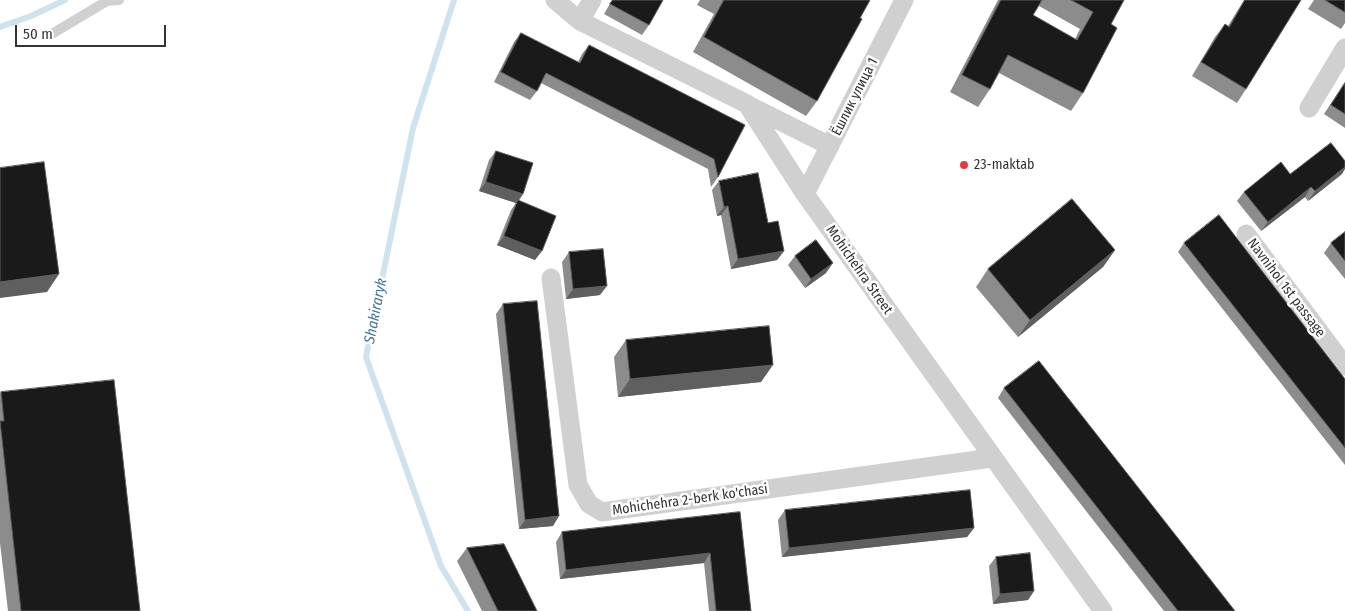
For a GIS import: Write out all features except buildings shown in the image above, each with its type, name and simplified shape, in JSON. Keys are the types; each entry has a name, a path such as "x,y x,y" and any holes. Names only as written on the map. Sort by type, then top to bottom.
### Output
{"street":[{"path":"555,0 580,21 830,146"},
{"path":"580,21 592,0"},
{"name":"Ёшлик улица 1","path":"806,194 904,0"},
{"path":"1309,108 1345,48"},
{"name":"Mohichehra Street","path":"747,104 806,194 1102,611"},
{"name":"Navnihol 1st passage","path":"1246,234 1345,366"},
{"name":"Mohichehra 2-berk ko'chasi","path":"551,278 578,485 589,504 602,512 992,458"}],"lane":[{"path":"50,36 107,1 119,0"}],"waterway":[{"path":"0,27 31,16 65,0"},
{"name":"Shakiraryk","path":"454,0 413,128 366,357 441,566 468,611"}],"place":[{"name":"23-maktab","path":"964,165"}]}
